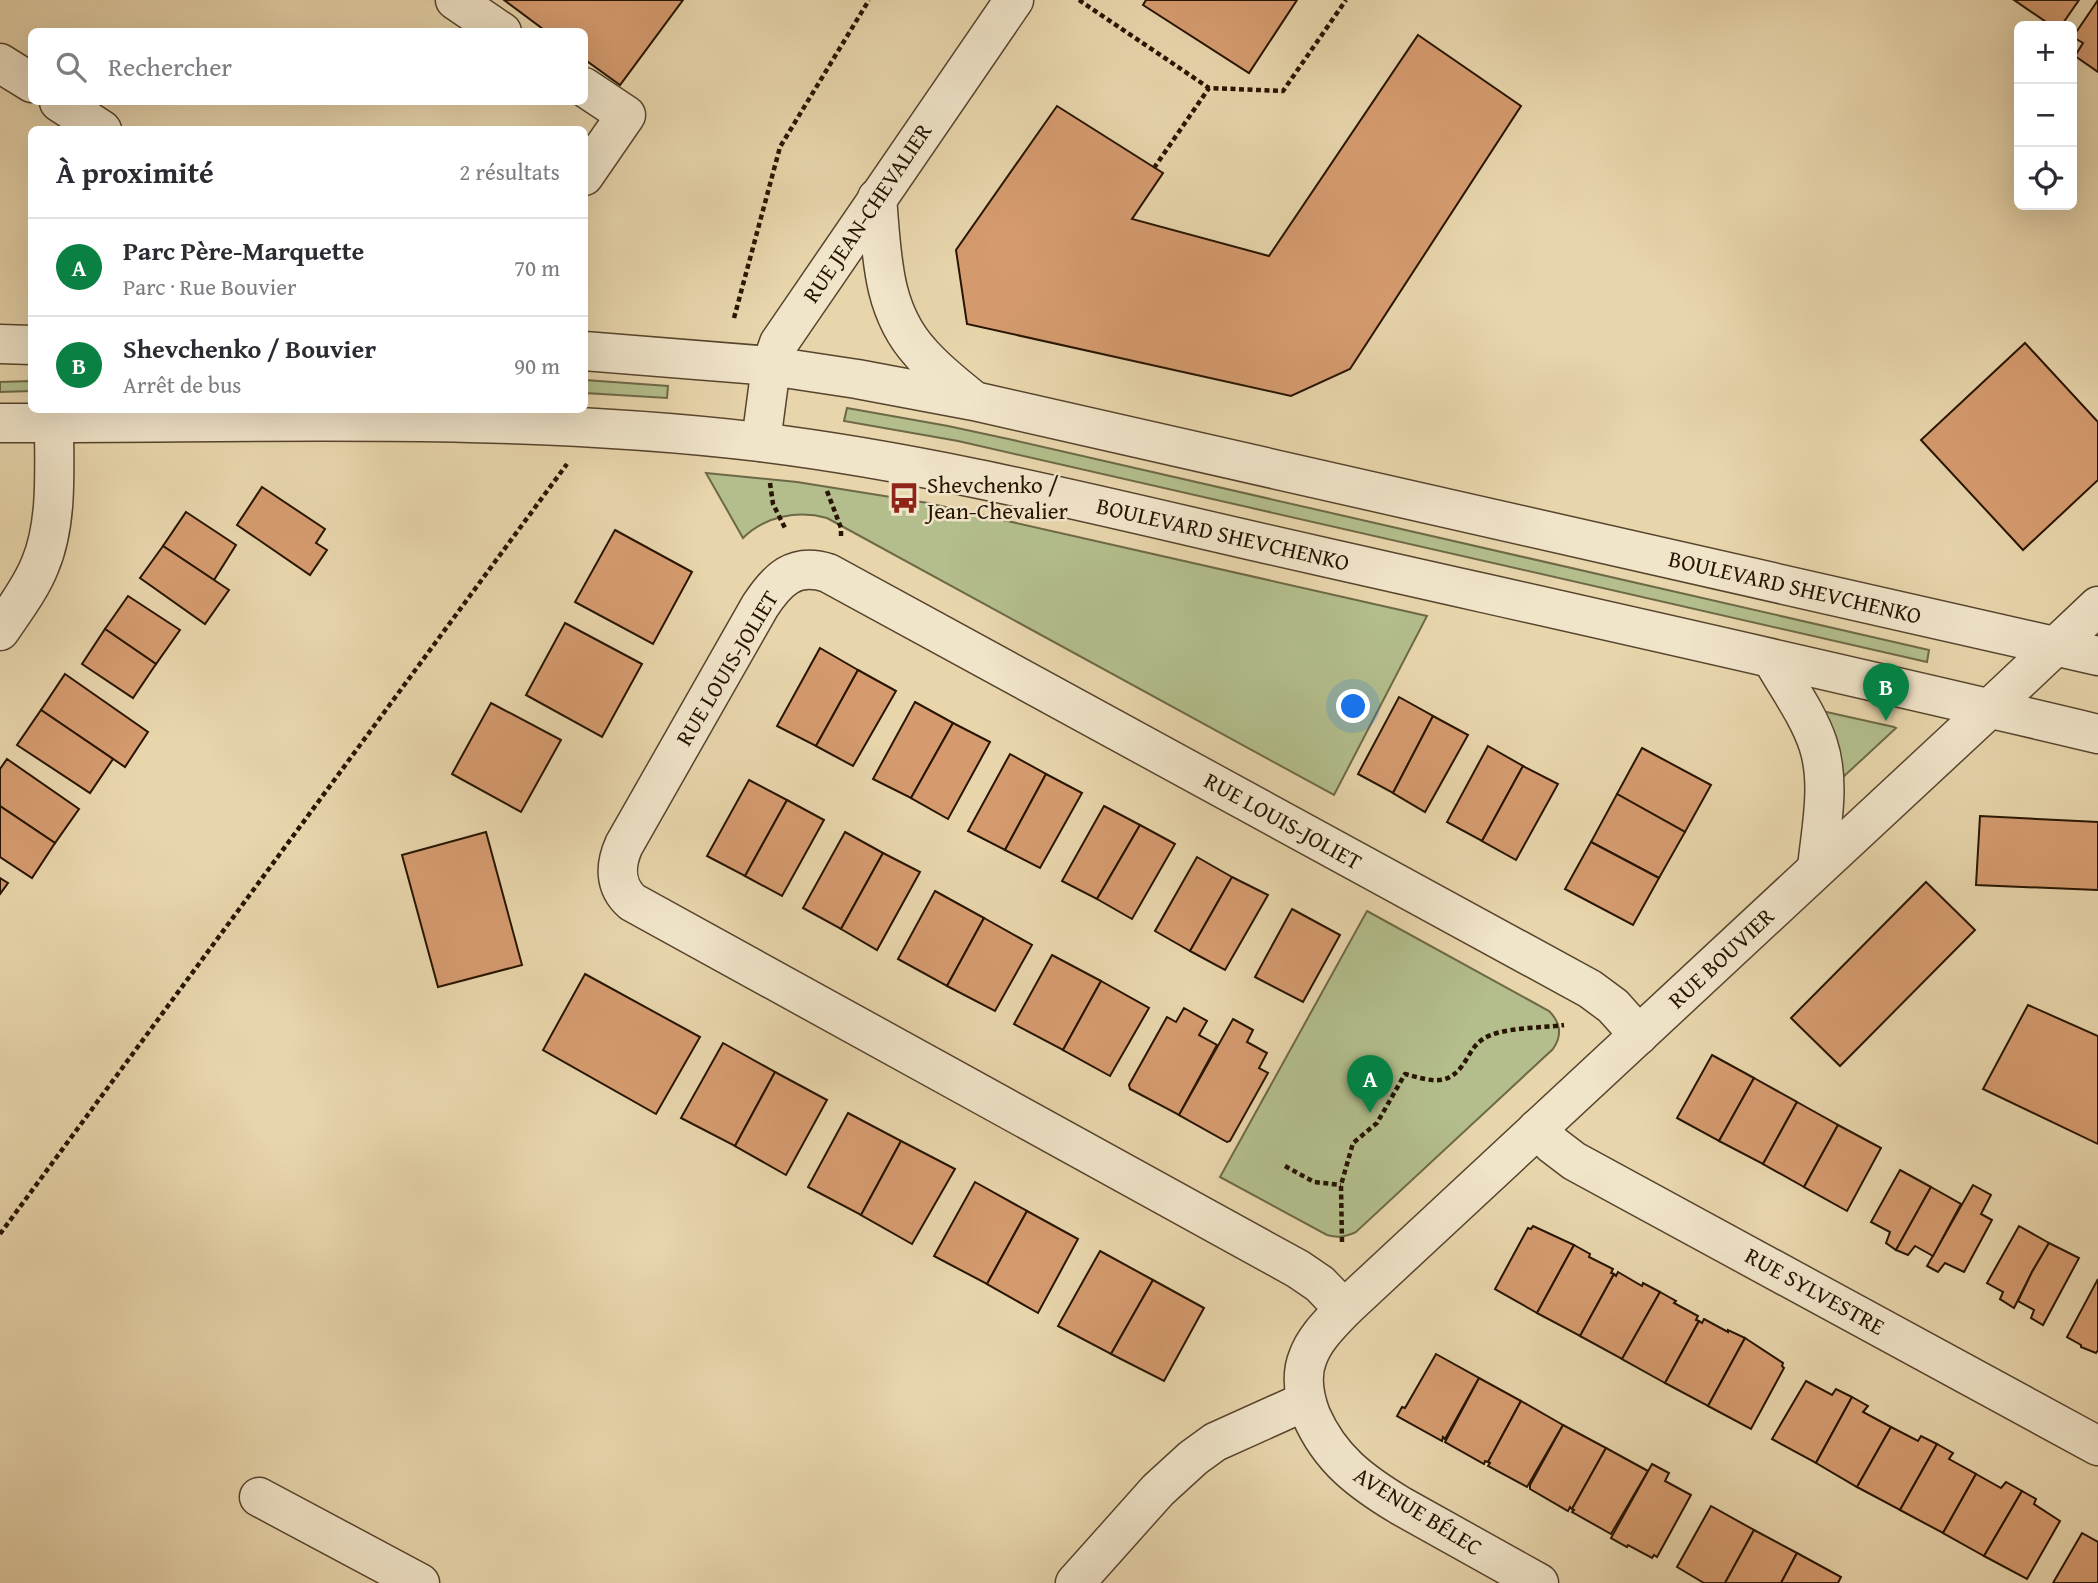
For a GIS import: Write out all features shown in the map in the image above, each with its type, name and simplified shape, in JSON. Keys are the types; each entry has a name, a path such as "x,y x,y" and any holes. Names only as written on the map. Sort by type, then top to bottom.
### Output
{"street":[{"path":"455,0 496,28"},
{"name":"RUE JEAN-CHEVALIER","path":"765,460 771,366 779,343 1014,0"},
{"path":"0,63 28,80"},
{"path":"588,90 626,115 588,170"},
{"path":"64,105 96,126"},
{"path":"877,198 886,281 897,317 922,355 974,401"},
{"path":"0,344 28,345"},
{"name":"BOULEVARD SHEVCHENKO","path":"588,351 771,366 974,401 2098,656"},
{"name":"BOULEVARD SHEVCHENKO","path":"0,423 511,424 661,432 765,460 880,461 1024,489 2098,734"},
{"path":"0,631 31,582 45,551 53,498 54,424"},
{"name":"RUE LOUIS-JOLIET","path":"1344,1310 1320,1284 1298,1269 627,897 617,875 624,845 760,606 777,582 786,575 805,570 816,569 828,573 1590,989 1613,1006 1639,1035"},
{"name":"RUE BOUVIER","path":"1344,1310 2098,606"},
{"path":"1772,659 1812,730 1822,758 1823,802 1817,868"},
{"name":"RUE SYLVESTRE","path":"1537,1129 1574,1161 2098,1446"},
{"name":"AVENUE BÉLEC","path":"1344,1310 1314,1343 1303,1373 1306,1402 1331,1451 1362,1480 1401,1506 1539,1583"},
{"path":"1075,1583 1158,1490 1193,1458 1215,1442 1306,1402"},
{"path":"259,1497 420,1583"}],"path":[{"path":"734,318 780,147 869,0"},
{"path":"1079,0 1209,88 1283,91 1346,0"},
{"path":"1154,168 1209,88"},
{"path":"0,1234 570,460"},
{"path":"765,460 773,504 785,528"},
{"path":"825,486 838,518 841,536"},
{"path":"1342,1242 1341,1185 1353,1143 1377,1123 1405,1074 1443,1080 1452,1077 1461,1069 1476,1045 1484,1038 1506,1032 1564,1025"},
{"path":"1285,1166 1314,1182 1341,1185"}],"green space":[{"path":"588,380 668,386 667,398 588,393"},
{"path":"28,381 28,391 0,392 0,382"},
{"path":"847,408 1013,440 1929,650 1927,662 958,441 844,421"},
{"path":"706,473 797,482 928,503 1427,616 1334,795 827,518 805,515 782,517 761,524 743,538"},
{"path":"1822,711 1894,727 1896,728 1841,779"},
{"path":"1367,911 1549,1011 1556,1020 1559,1034 1553,1049 1356,1232 1335,1236 1327,1235 1220,1177"}],"building":[{"path":"504,0 683,0 620,85 588,62 588,28 542,28"},
{"path":"1146,0 1297,0 1249,73 1143,5"},
{"path":"2014,0 2079,0 2064,21 2045,21"},
{"path":"2098,0 2098,72 2077,57 2083,43 2077,39 2077,31"},
{"path":"1418,35 1521,106 1350,369 1291,396 967,324 956,250 1057,106 1163,173 1132,219 1269,256"},
{"path":"2025,343 2098,422 2098,480 2023,550 1921,440"},
{"path":"262,487 325,529 316,543 327,550 310,575 237,525"},
{"path":"186,512 236,545 214,580 163,546"},
{"path":"615,530 692,572 653,644 575,602"},
{"path":"163,546 229,590 205,624 140,578"},
{"path":"128,596 180,630 156,664 105,629"},
{"path":"565,623 642,664 602,737 526,695"},
{"path":"105,629 156,664 133,698 82,664"},
{"path":"820,648 858,670 816,746 777,726"},
{"path":"858,670 896,691 853,766 816,746"},
{"path":"65,674 148,732 125,767 41,710"},
{"path":"1399,697 1433,716 1393,793 1358,774"},
{"path":"915,702 953,723 911,798 873,779"},
{"path":"491,703 561,740 521,812 452,774"},
{"path":"41,710 113,759 90,793 17,745"},
{"path":"1433,716 1468,735 1425,812 1393,793"},
{"path":"953,723 990,742 948,819 911,798"},
{"path":"1488,746 1523,766 1482,841 1447,822"},
{"path":"1642,748 1711,785 1685,832 1617,794"},
{"path":"1010,754 1046,774 1005,850 968,831"},
{"path":"7,759 79,809 55,843 0,806 0,769"},
{"path":"1523,766 1558,784 1516,860 1482,841"},
{"path":"1046,774 1082,793 1040,868 1005,850"},
{"path":"749,780 787,800 745,876 707,856"},
{"path":"1617,794 1685,832 1659,878 1591,842"},
{"path":"787,800 824,820 782,896 745,876"},
{"path":"0,806 55,843 32,878 0,857"},
{"path":"1104,806 1140,825 1097,899 1062,881"},
{"path":"1980,816 2098,822 2098,890 1976,885"},
{"path":"1140,825 1175,844 1132,919 1097,899"},
{"path":"486,832 522,965 438,987 402,855"},
{"path":"845,832 883,853 841,929 803,908"},
{"path":"1591,842 1659,878 1633,925 1565,889"},
{"path":"883,853 920,872 877,950 841,929"},
{"path":"1197,857 1232,877 1190,951 1155,931"},
{"path":"1232,877 1268,895 1225,970 1190,951"},
{"path":"0,878 8,883 0,894"},
{"path":"1926,882 1975,930 1840,1066 1791,1018"},
{"path":"935,891 984,918 947,986 898,959"},
{"path":"1292,909 1340,935 1303,1002 1255,977"},
{"path":"984,918 1032,945 995,1011 947,986"},
{"path":"1052,955 1101,981 1063,1050 1014,1024"},
{"path":"585,974 700,1037 656,1114 543,1050"},
{"path":"1101,981 1149,1008 1110,1076 1063,1050"},
{"path":"2028,1005 2098,1036 2098,1144 1983,1089"},
{"path":"1184,1008 1207,1021 1199,1035 1217,1045 1179,1115 1130,1089 1129,1085 1167,1017 1176,1022"},
{"path":"1233,1019 1253,1030 1247,1042 1267,1053 1259,1068 1268,1073 1227,1142 1179,1115"},
{"path":"723,1043 775,1072 735,1146 681,1118"},
{"path":"1712,1055 1754,1078 1719,1141 1677,1118"},
{"path":"775,1072 827,1100 786,1175 735,1146"},
{"path":"1754,1078 1797,1102 1763,1164 1719,1141"},
{"path":"1797,1102 1838,1125 1804,1187 1763,1164"},
{"path":"848,1113 901,1141 861,1215 808,1187"},
{"path":"1838,1125 1881,1148 1847,1211 1804,1187"},
{"path":"901,1141 955,1169 912,1244 861,1215"},
{"path":"1900,1170 1931,1187 1896,1250 1886,1243 1890,1232 1871,1222"},
{"path":"975,1182 1027,1211 987,1284 934,1256"},
{"path":"1973,1185 1991,1195 1981,1214 1992,1220 1964,1272 1945,1263 1938,1272 1927,1266"},
{"path":"1931,1187 1961,1204 1933,1256 1915,1246 1908,1255 1896,1250"},
{"path":"1027,1211 1078,1239 1038,1313 987,1284"},
{"path":"1533,1226 1574,1245 1537,1313 1495,1289 1528,1228"},
{"path":"2019,1226 2049,1243 2014,1308 2000,1299 2003,1292 1987,1283"},
{"path":"2049,1243 2079,1258 2043,1325 2031,1318 2034,1310 2018,1301"},
{"path":"1574,1245 1590,1254 1589,1257 1613,1269 1611,1273 1614,1274 1580,1336 1537,1313"},
{"path":"1100,1251 1153,1280 1111,1354 1058,1326"},
{"path":"1618,1272 1642,1286 1643,1283 1660,1292 1622,1359 1580,1336 1614,1274 1616,1276"},
{"path":"2098,1279 2098,1350 2096,1353 2067,1337"},
{"path":"1153,1280 1204,1308 1164,1381 1111,1354"},
{"path":"1660,1292 1698,1316 1696,1320 1699,1321 1665,1383 1622,1359"},
{"path":"1704,1319 1745,1338 1708,1406 1665,1383 1699,1321 1702,1323"},
{"path":"1745,1338 1783,1363 1784,1368 1751,1429 1708,1406"},
{"path":"1436,1354 1479,1378 1442,1441 1397,1416 1402,1407 1405,1408"},
{"path":"1479,1378 1521,1401 1488,1462 1485,1461 1484,1464 1445,1442"},
{"path":"1806,1381 1832,1395 1836,1389 1852,1397 1816,1463 1772,1439"},
{"path":"1852,1397 1868,1406 1863,1412 1891,1427 1857,1487 1816,1463"},
{"path":"1521,1401 1563,1425 1527,1487 1488,1466"},
{"path":"1563,1425 1606,1448 1572,1509 1570,1507 1568,1511 1530,1489"},
{"path":"1891,1427 1918,1441 1921,1436 1937,1444 1900,1510 1857,1487"},
{"path":"1937,1444 1953,1453 1949,1459 1976,1474 1943,1533 1900,1510"},
{"path":"1606,1448 1648,1471 1611,1534 1572,1512"},
{"path":"1652,1464 1669,1473 1665,1481 1691,1495 1657,1557 1654,1555 1652,1558 1611,1538"},
{"path":"1976,1474 2001,1488 2006,1482 2022,1491 1984,1556 1943,1533"},
{"path":"2022,1491 2036,1499 2034,1504 2060,1521 2027,1579 1984,1556"},
{"path":"1711,1506 1754,1530 1725,1583 1704,1583 1677,1567"},
{"path":"1754,1530 1797,1553 1781,1583 1725,1583"},
{"path":"2082,1533 2098,1542 2098,1583 2053,1583"},
{"path":"1797,1553 1841,1577 1838,1583 1781,1583"}],"place":[{"name":"Shevchenko / Jean-Chevalier","path":"904,498"},
{"name":"Shevchenko / Bouvier","path":"1886,721"},
{"name":"Parc Père-Marquette","path":"1370,1113"}]}
